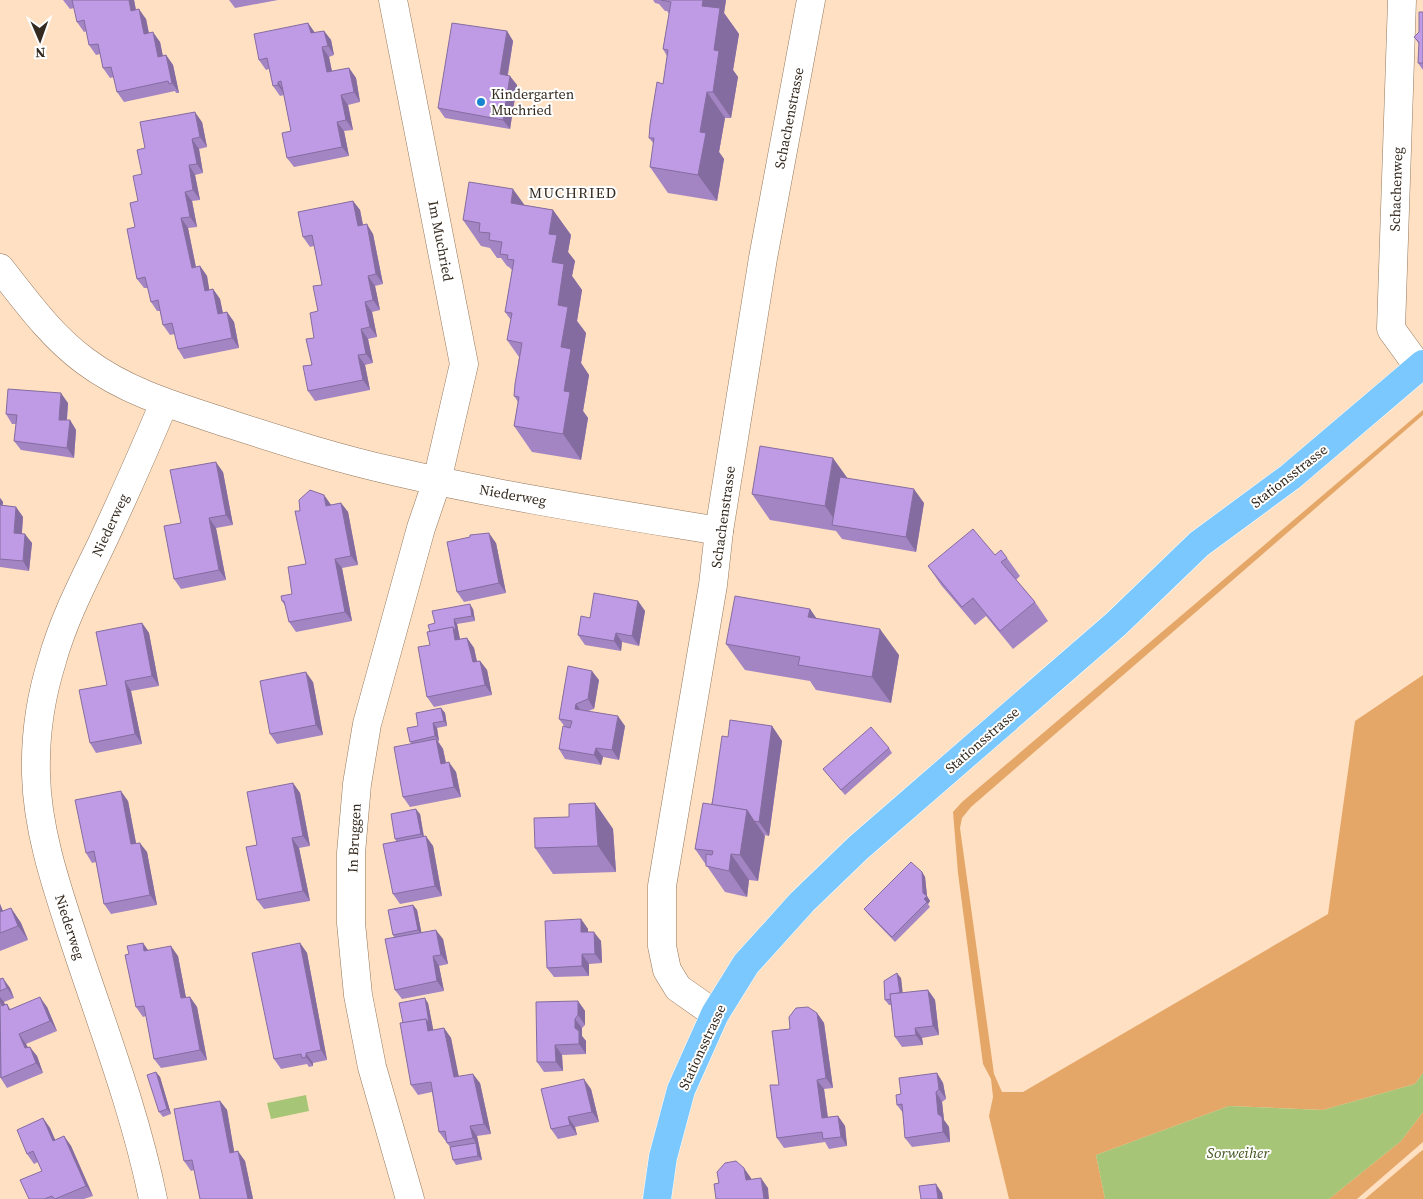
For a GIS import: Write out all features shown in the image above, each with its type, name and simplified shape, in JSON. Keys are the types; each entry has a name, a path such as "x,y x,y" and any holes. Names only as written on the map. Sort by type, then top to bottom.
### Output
{"main road":[{"name":"Stationsstrasse","path":"657,1199 663,1158 681,1090 715,1014 746,964 802,902 858,848 1116,624 1199,544 1290,477 1419,367"}],"street":[{"name":"Im Muchried","path":"393,0 464,364 437,481"},
{"name":"Schachenstrasse","path":"715,1014 678,988 667,970 662,946 660,912 662,886 713,585 719,531 763,258 811,0"},
{"name":"Schachenweg","path":"1402,0 1391,329 1419,367"},
{"path":"0,268 47,327 84,361 122,385 164,403"},
{"name":"Niederweg","path":"153,1199 129,1109 60,897 42,827 36,774 39,722 52,661 78,594 141,460 164,403 290,444 437,481 719,531"},
{"name":"In Bruggen","path":"410,1199 372,1067 358,995 352,923 351,854 357,784 368,724 421,528 437,481"}],"shaded area":[{"path":"1423,410 1423,415 971,807 962,818 960,828 994,1074 1002,1092 1023,1092 1328,914 1355,721 1423,675 1423,1073 1415,1084 1323,1110 1229,1106 1096,1155 1105,1199 1009,1199 989,1116 993,1097 991,1079 983,1064 958,873 953,812 962,802"},
{"path":"1423,1112 1423,1142 1357,1199 1329,1199 1401,1141"},
{"path":"1423,1150 1423,1199 1365,1199 1420,1152"}],"water":[{"name":"Sorweiher","path":"1423,1073 1423,1112 1401,1141 1329,1199 1105,1199 1096,1155 1229,1106 1323,1110 1415,1084"},
{"path":"306,1095 309,1111 271,1119 267,1103"}],"building":[{"path":"72,0 129,0 131,11 139,9 144,34 153,32 158,57 166,55 172,83 169,84 168,81 117,92 111,67 103,68 98,44 89,45 84,20 77,22"},
{"path":"661,0 703,0 702,6 720,8 714,50 719,51 713,92 707,92 700,132 706,133 698,175 650,167 654,138 649,138 650,125 657,82 663,84 668,50 663,49 671,2"},
{"path":"1419,12 1423,12 1423,63 1418,63 1419,42 1414,37 1419,32"},
{"path":"308,23 311,33 324,31 328,46 322,47 327,72 349,68 354,92 341,95 346,120 337,122 342,147 287,158 282,133 291,131 281,81 278,82 278,85 273,86 267,58 259,60 254,34"},
{"path":"452,23 507,31 500,74 510,76 503,120 438,108"},
{"path":"195,112 200,137 192,139 197,164 189,165 193,190 185,192 190,217 181,218 192,268 200,266 205,291 213,289 218,314 227,312 232,338 178,349 172,323 163,325 158,300 151,302 145,277 137,279 127,229 135,227 130,203 138,201 133,176 142,174 137,150 145,148 140,122"},
{"path":"469,182 513,189 511,203 553,210 549,234 557,235 552,262 564,264 558,305 568,307 561,347 571,349 564,391 570,392 563,434 514,426 519,397 514,396 515,384 522,343 507,340 512,313 505,312 514,260 507,259 508,255 500,254 502,242 489,240 490,233 479,232 480,223 463,220"},
{"path":"353,201 358,226 367,224 376,274 368,276 373,300 365,302 370,327 361,329 366,354 358,355 363,380 308,391 303,366 312,365 306,339 314,338 310,313 318,311 313,286 322,285 312,235 303,237 298,212"},
{"path":"8,389 61,393 59,420 70,420 67,448 14,441 17,415 6,414"},
{"path":"760,446 833,458 825,506 752,494"},
{"path":"216,462 226,515 209,518 219,570 174,579 164,526 181,523 170,470"},
{"path":"840,477 914,489 906,537 832,525"},
{"path":"310,490 324,495 326,506 341,503 351,556 335,559 345,612 289,622 281,596 292,594 288,567 306,564 295,511 300,511 299,500"},
{"path":"0,505 16,507 14,533 25,534 23,561 0,559"},
{"path":"973,529 995,555 1001,550 1007,558 1001,562 1035,602 1000,631 973,598 962,607 928,566"},
{"path":"489,533 499,583 457,592 447,542 470,537 470,535"},
{"path":"594,593 638,601 632,636 616,633 614,641 578,635 581,616 590,618"},
{"path":"735,596 810,609 808,617 880,629 872,677 798,665 800,657 726,644"},
{"path":"470,604 472,616 454,619 456,632 453,627 430,632 428,625 435,623 432,611"},
{"path":"142,623 152,676 125,681 135,734 90,743 79,690 107,685 96,632"},
{"path":"453,627 455,640 467,638 473,662 480,661 485,685 427,697 418,647 430,645 427,632"},
{"path":"568,666 592,671 588,699 576,704 575,709 618,716 612,750 596,748 594,755 559,749 563,726 570,728 572,721 559,719"},
{"path":"306,672 316,725 270,734 260,681"},
{"path":"441,708 444,721 433,723 435,736 410,742 407,728 418,726 416,713"},
{"path":"730,720 772,726 759,822 754,821 747,810 712,805 722,736 728,737"},
{"path":"871,727 889,748 841,790 823,769"},
{"path":"436,739 441,764 449,762 454,787 403,797 394,747"},
{"path":"293,783 303,836 292,838 303,891 257,900 246,847 257,845 247,792"},
{"path":"121,791 131,844 140,843 150,895 104,904 94,851 86,853 75,800"},
{"path":"595,803 598,846 535,848 534,818 569,817 569,804"},
{"path":"703,803 747,810 740,855 731,854 729,871 706,866 706,854 712,855 713,851 695,849"},
{"path":"416,809 421,834 395,839 391,814"},
{"path":"426,836 435,886 393,894 383,844"},
{"path":"911,862 922,872 923,893 927,896 924,899 927,902 892,937 864,909"},
{"path":"413,905 418,930 393,935 388,910"},
{"path":"11,908 18,926 0,933 0,912"},
{"path":"581,919 581,932 594,932 595,954 582,954 582,966 547,968 545,921"},
{"path":"436,930 441,955 433,956 437,981 395,990 385,939"},
{"path":"143,943 144,951 171,946 181,998 190,997 200,1050 154,1059 144,1006 136,1007 125,955 129,954 127,946"},
{"path":"300,943 321,1050 306,1053 306,1057 302,1058 301,1054 274,1059 252,953"},
{"path":"897,973 900,993 890,994 891,999 885,1000 884,981"},
{"path":"3,978 7,988 0,991 0,979"},
{"path":"928,990 933,1026 915,1028 916,1035 895,1037 890,994"},
{"path":"40,997 50,1021 19,1034 25,1048 30,1047 36,1063 1,1078 0,1000 2,1006 7,1004 9,1010"},
{"path":"425,998 429,1023 426,1019 403,1023 399,1003"},
{"path":"578,1001 578,1015 575,1019 575,1028 579,1031 579,1044 555,1045 556,1062 537,1062 536,1002"},
{"path":"808,1007 817,1013 826,1078 817,1080 822,1118 838,1116 841,1137 823,1139 822,1132 777,1138 770,1085 779,1085 772,1031 790,1029 789,1017 796,1008"},
{"path":"426,1019 428,1031 444,1028 454,1077 473,1074 484,1124 470,1126 473,1138 447,1143 445,1131 439,1132 431,1082 411,1085 400,1023"},
{"path":"156,1072 167,1109 159,1112 147,1075"},
{"path":"937,1073 939,1089 936,1092 938,1114 942,1117 943,1132 905,1138 902,1104 897,1105 896,1095 901,1094 899,1078"},
{"path":"584,1079 592,1112 568,1117 570,1125 551,1129 541,1089"},
{"path":"220,1101 230,1153 238,1151 248,1199 200,1199 192,1160 184,1161 174,1109"},
{"path":"43,1118 53,1141 64,1136 86,1186 55,1199 52,1196 44,1199 29,1199 20,1180 42,1171 33,1151 27,1154 17,1130"},
{"path":"476,1143 478,1156 453,1160 450,1147"},
{"path":"736,1161 744,1168 746,1180 761,1178 764,1199 716,1199 714,1184 719,1183 717,1172 725,1163"},
{"path":"936,1184 938,1199 921,1199 919,1186"}],"place":[{"name":"Kindergarten Muchried","path":"481,102"}],"district":[{"name":"MUCHRIED","path":"573,193"}]}
